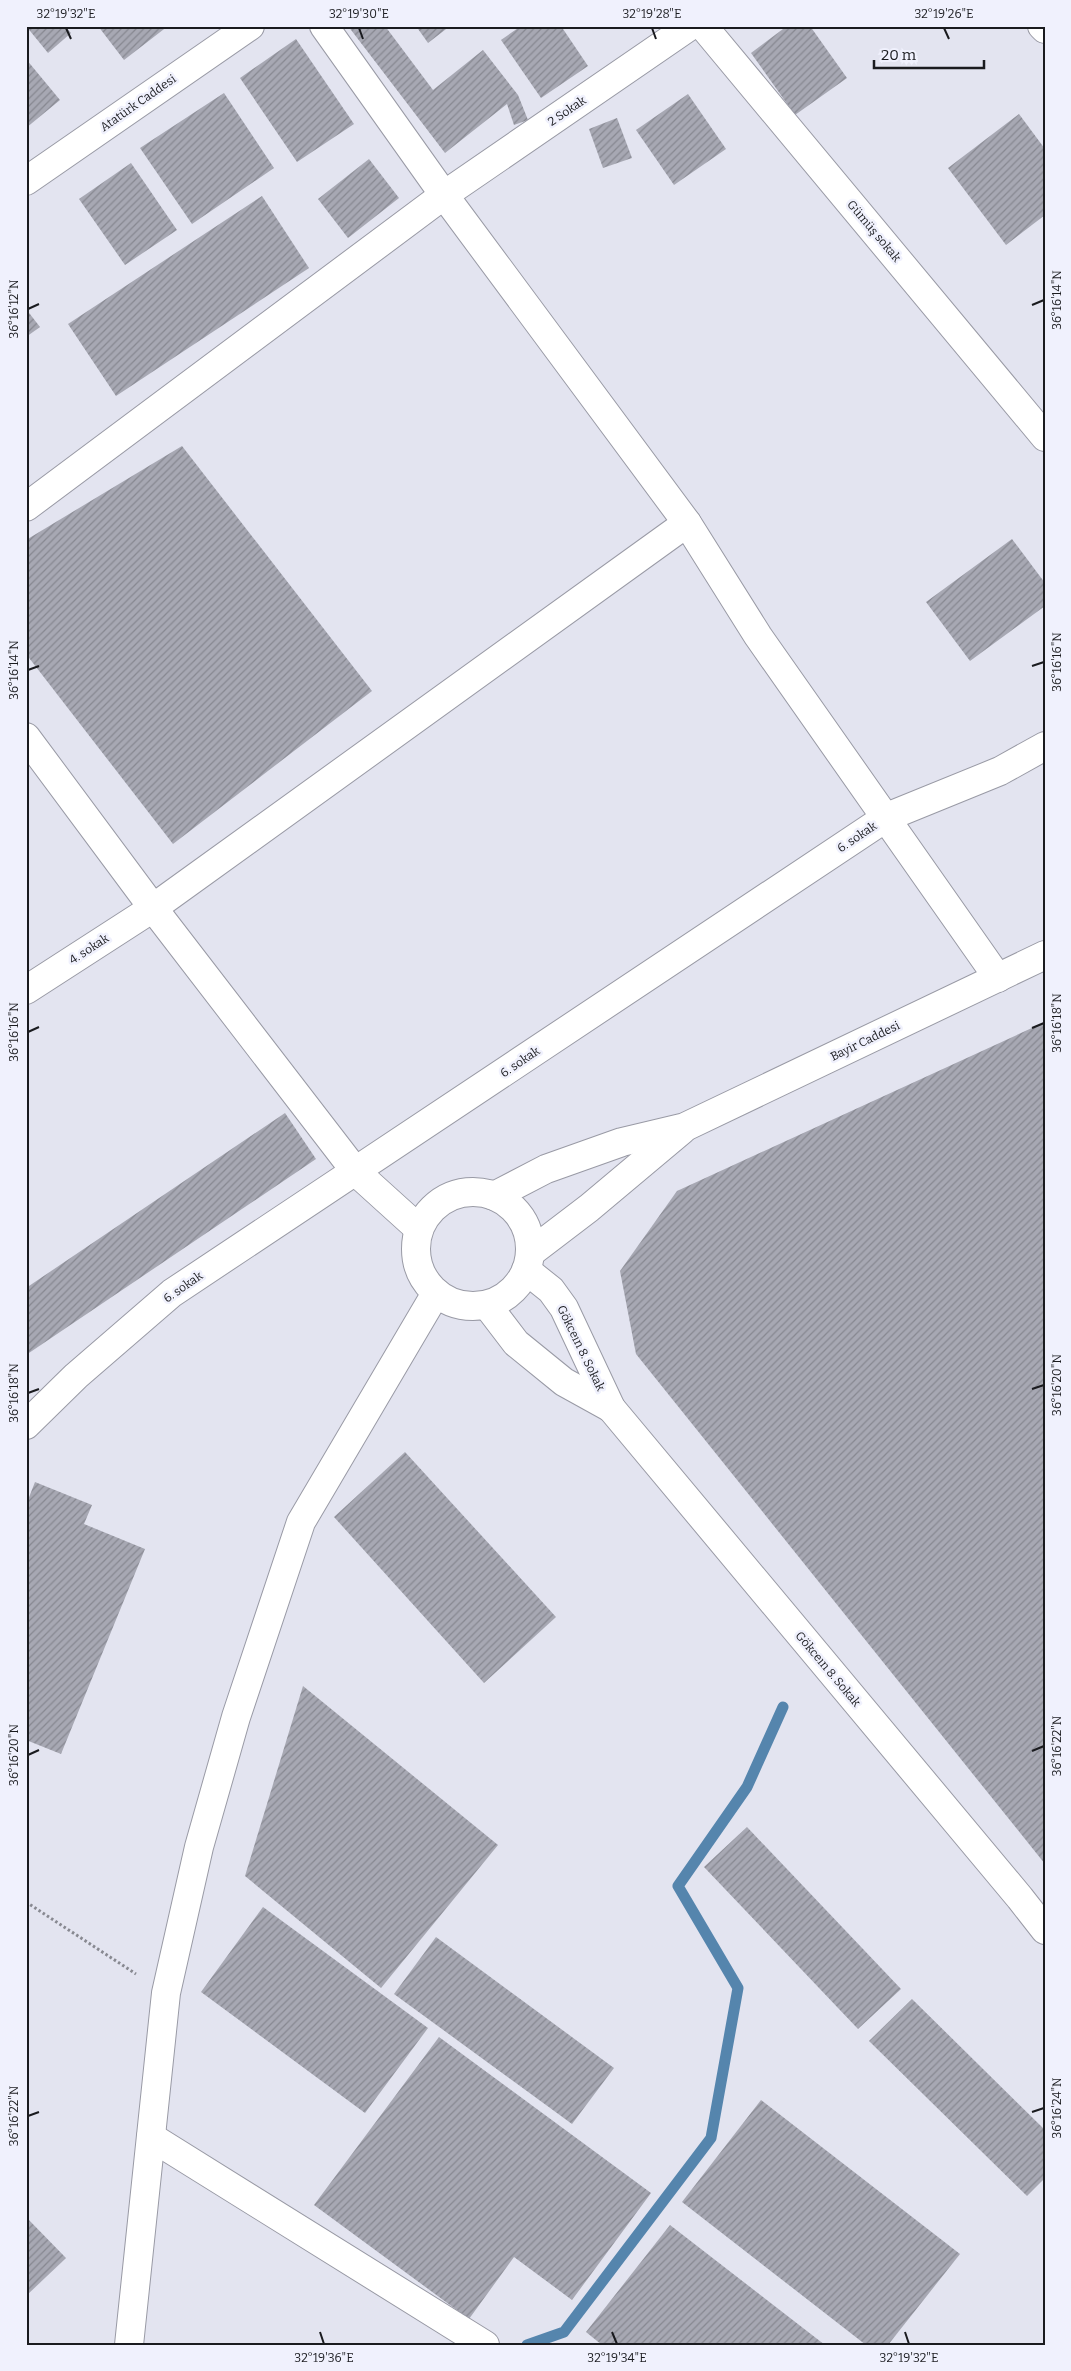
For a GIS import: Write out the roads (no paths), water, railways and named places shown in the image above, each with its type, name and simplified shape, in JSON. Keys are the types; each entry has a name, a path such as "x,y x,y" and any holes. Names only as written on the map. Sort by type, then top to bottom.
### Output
{"street":[{"name":"Atatürk Caddesi","path":"26,181 250,26"},
{"path":"324,26 444,195 687,523 758,636 887,817 998,978"},
{"name":"2 Sokak","path":"26,507 444,195 690,26"},
{"name":"Gümüş sokak","path":"703,26 1045,437"},
{"name":"4. sokak","path":"26,990 153,908 687,523"},
{"path":"26,736 153,908 356,1172 419,1228"},
{"name":"6. sokak","path":"26,1425 76,1376 172,1293 887,817 1000,771 1045,746"},
{"name":"Bayir Caddesi","path":"494,1196 546,1169 614,1145 686,1127 1045,955"},
{"name":"Bayir Caddesi","path":"528,1262 686,1127"},
{"path":"476,1192 494,1196 510,1206 521,1219 528,1235 528,1262 517,1286 503,1298 487,1305 469,1306 451,1303 436,1293 424,1280 417,1264 416,1246 419,1228 428,1213 442,1201 458,1194 476,1192"},
{"name":"Gökceın 8. Sokak","path":"528,1262 564,1308 611,1408 1045,1930"},
{"path":"129,2345 166,1993 199,1847 236,1717 301,1522 436,1293"},
{"name":"Gökceın 8. Sokak","path":"487,1305 516,1343 564,1382 611,1408"},
{"path":"151,2137 485,2345"}],"waterway":[{"path":"527,2345 564,2332 711,2138 738,1988 678,1886 747,1787 783,1707"}]}
